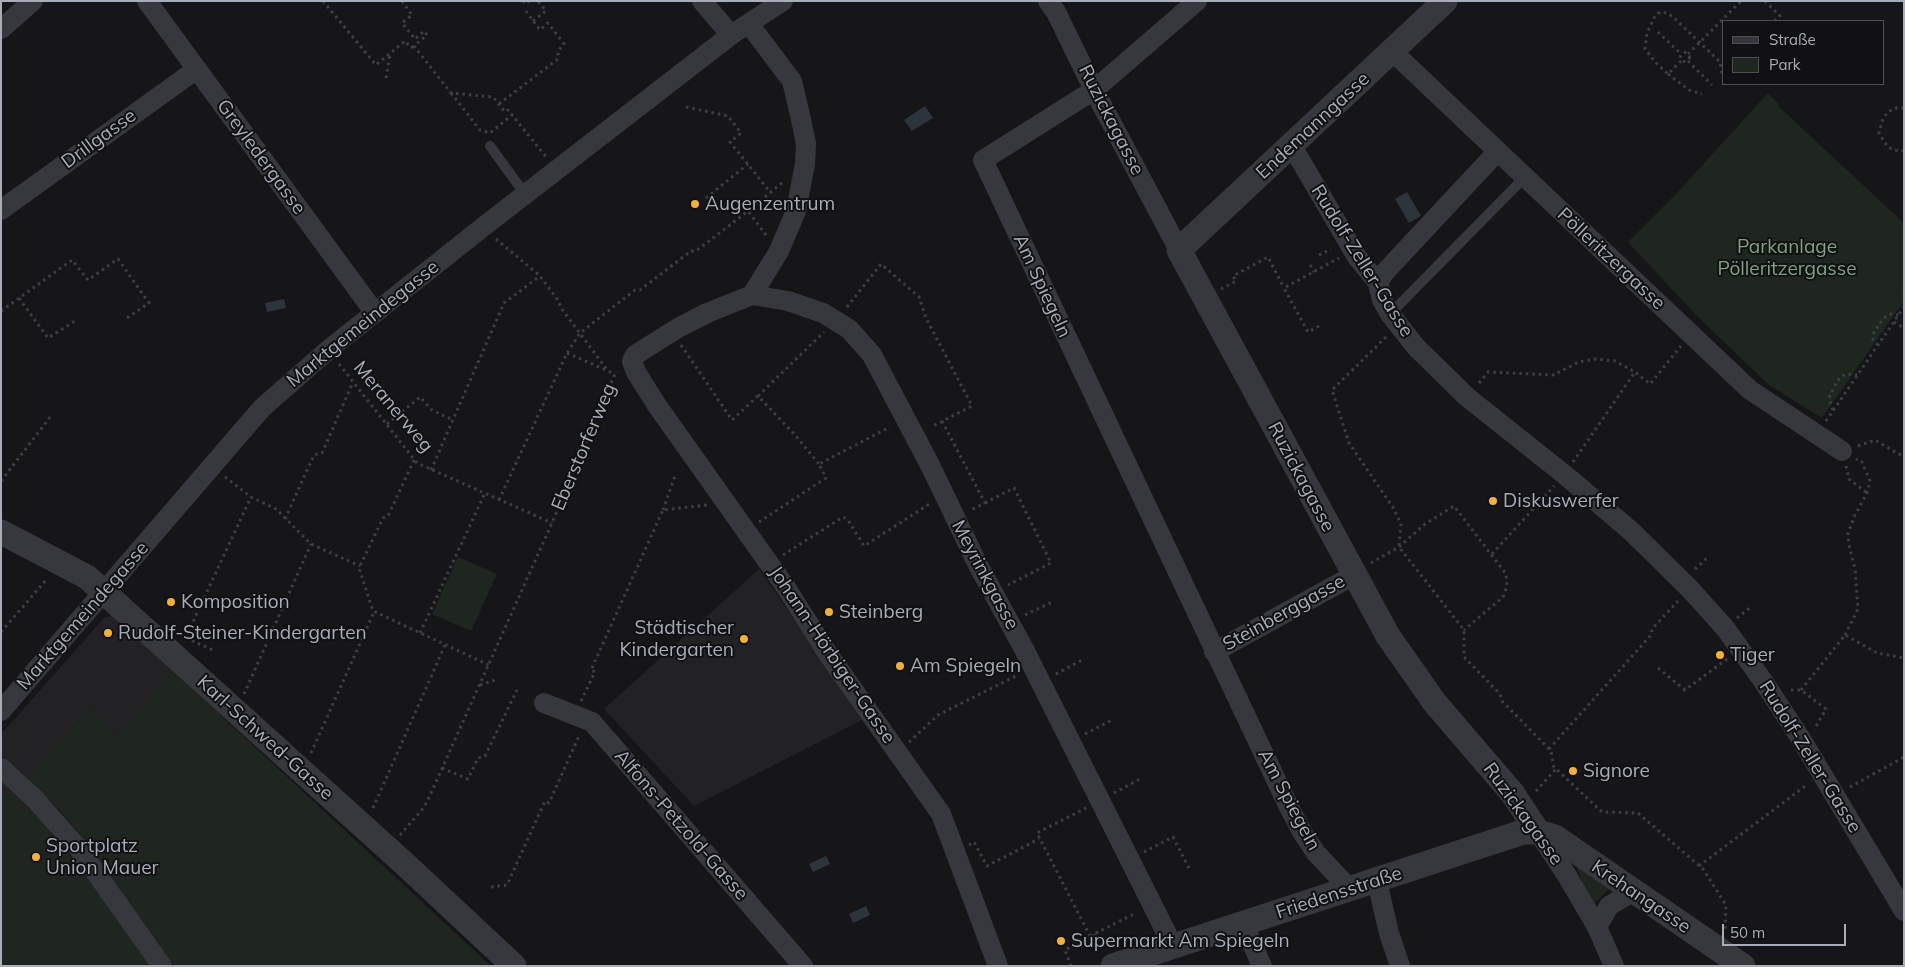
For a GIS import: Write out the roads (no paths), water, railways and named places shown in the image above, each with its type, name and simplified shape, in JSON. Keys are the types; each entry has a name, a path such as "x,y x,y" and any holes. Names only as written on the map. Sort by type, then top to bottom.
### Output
{"street":[{"path":"1,29 33,1"},
{"name":"Greyledergasse","path":"147,1 375,313"},
{"path":"702,1 731,35"},
{"name":"Marktgemeindegasse","path":"1,711 262,408 328,350 525,194 731,35 783,1"},
{"name":"Ruzickagasse","path":"1048,1 1056,12 1094,90 1179,250 1361,570 1388,636 1434,703 1513,794 1566,874 1596,927 1614,966"},
{"path":"1094,90 1197,1"},
{"name":"Endemanngasse","path":"1179,250 1446,1"},
{"path":"749,24 792,81 806,144 805,170 796,211 779,251 752,295"},
{"name":"Pölleritzergasse","path":"1393,52 1750,390 1842,451"},
{"name":"Drillgasse","path":"1,210 197,69"},
{"name":"Am Spiegeln","path":"1094,90 983,160 1214,652 1302,832 1316,853 1350,890"},
{"name":"Rudolf-Zeller-Gasse","path":"1292,146 1357,257 1378,283 1382,300 1394,320 1426,358 1467,397 1564,474 1689,582 1770,690 1823,773 1904,911"},
{"path":"1378,283 1384,273 1497,152"},
{"name":"Johann-Hörbiger-Gasse","path":"752,295 707,313 635,355 632,361 636,372 656,404 770,564 828,654 942,814 998,966"},
{"name":"Meyrinkgasse","path":"752,295 788,301 823,313 849,329 872,356 906,418 993,593 1037,674 1173,946"},
{"name":"Karl-Schwed-Gasse","path":"1,532 87,577 104,592 181,648 236,711 514,966"},
{"name":"Steinberggasse","path":"1214,652 1361,570"},
{"name":"Alfons-Petzold-Gasse","path":"544,703 592,722 803,966"},
{"path":"1,768 35,799 80,849 162,966"},
{"name":"Friedensstraße","path":"1112,966 1524,832 1538,832"},
{"name":"Krehangasse","path":"1538,832 1555,837 1743,966"},
{"path":"1377,881 1389,934 1400,966"},
{"path":"1596,927 1609,906 1634,891"},
{"path":"1243,923 1262,966"}],"lane":[{"path":"490,146 525,194"},
{"path":"1394,320 1524,178"}],"place":[{"name":"Augenzentrum","path":"695,204"},
{"name":"Diskuswerfer","path":"1493,501"},
{"name":"Komposition","path":"171,602"},
{"name":"Steinberg","path":"829,612"},
{"name":"Rudolf-Steiner-Kindergarten","path":"108,633"},
{"name":"Städtischer Kindergarten","path":"744,639"},
{"name":"Tiger","path":"1720,655"},
{"name":"Am Spiegeln","path":"900,666"},
{"name":"Signore","path":"1573,771"},
{"name":"Sportplatz Union Mauer","path":"36,857"},
{"name":"Supermarkt Am Spiegeln","path":"1061,941"}],"park label":[{"name":"Parkanlage Pölleritzergasse","path":"1787,258"}]}
